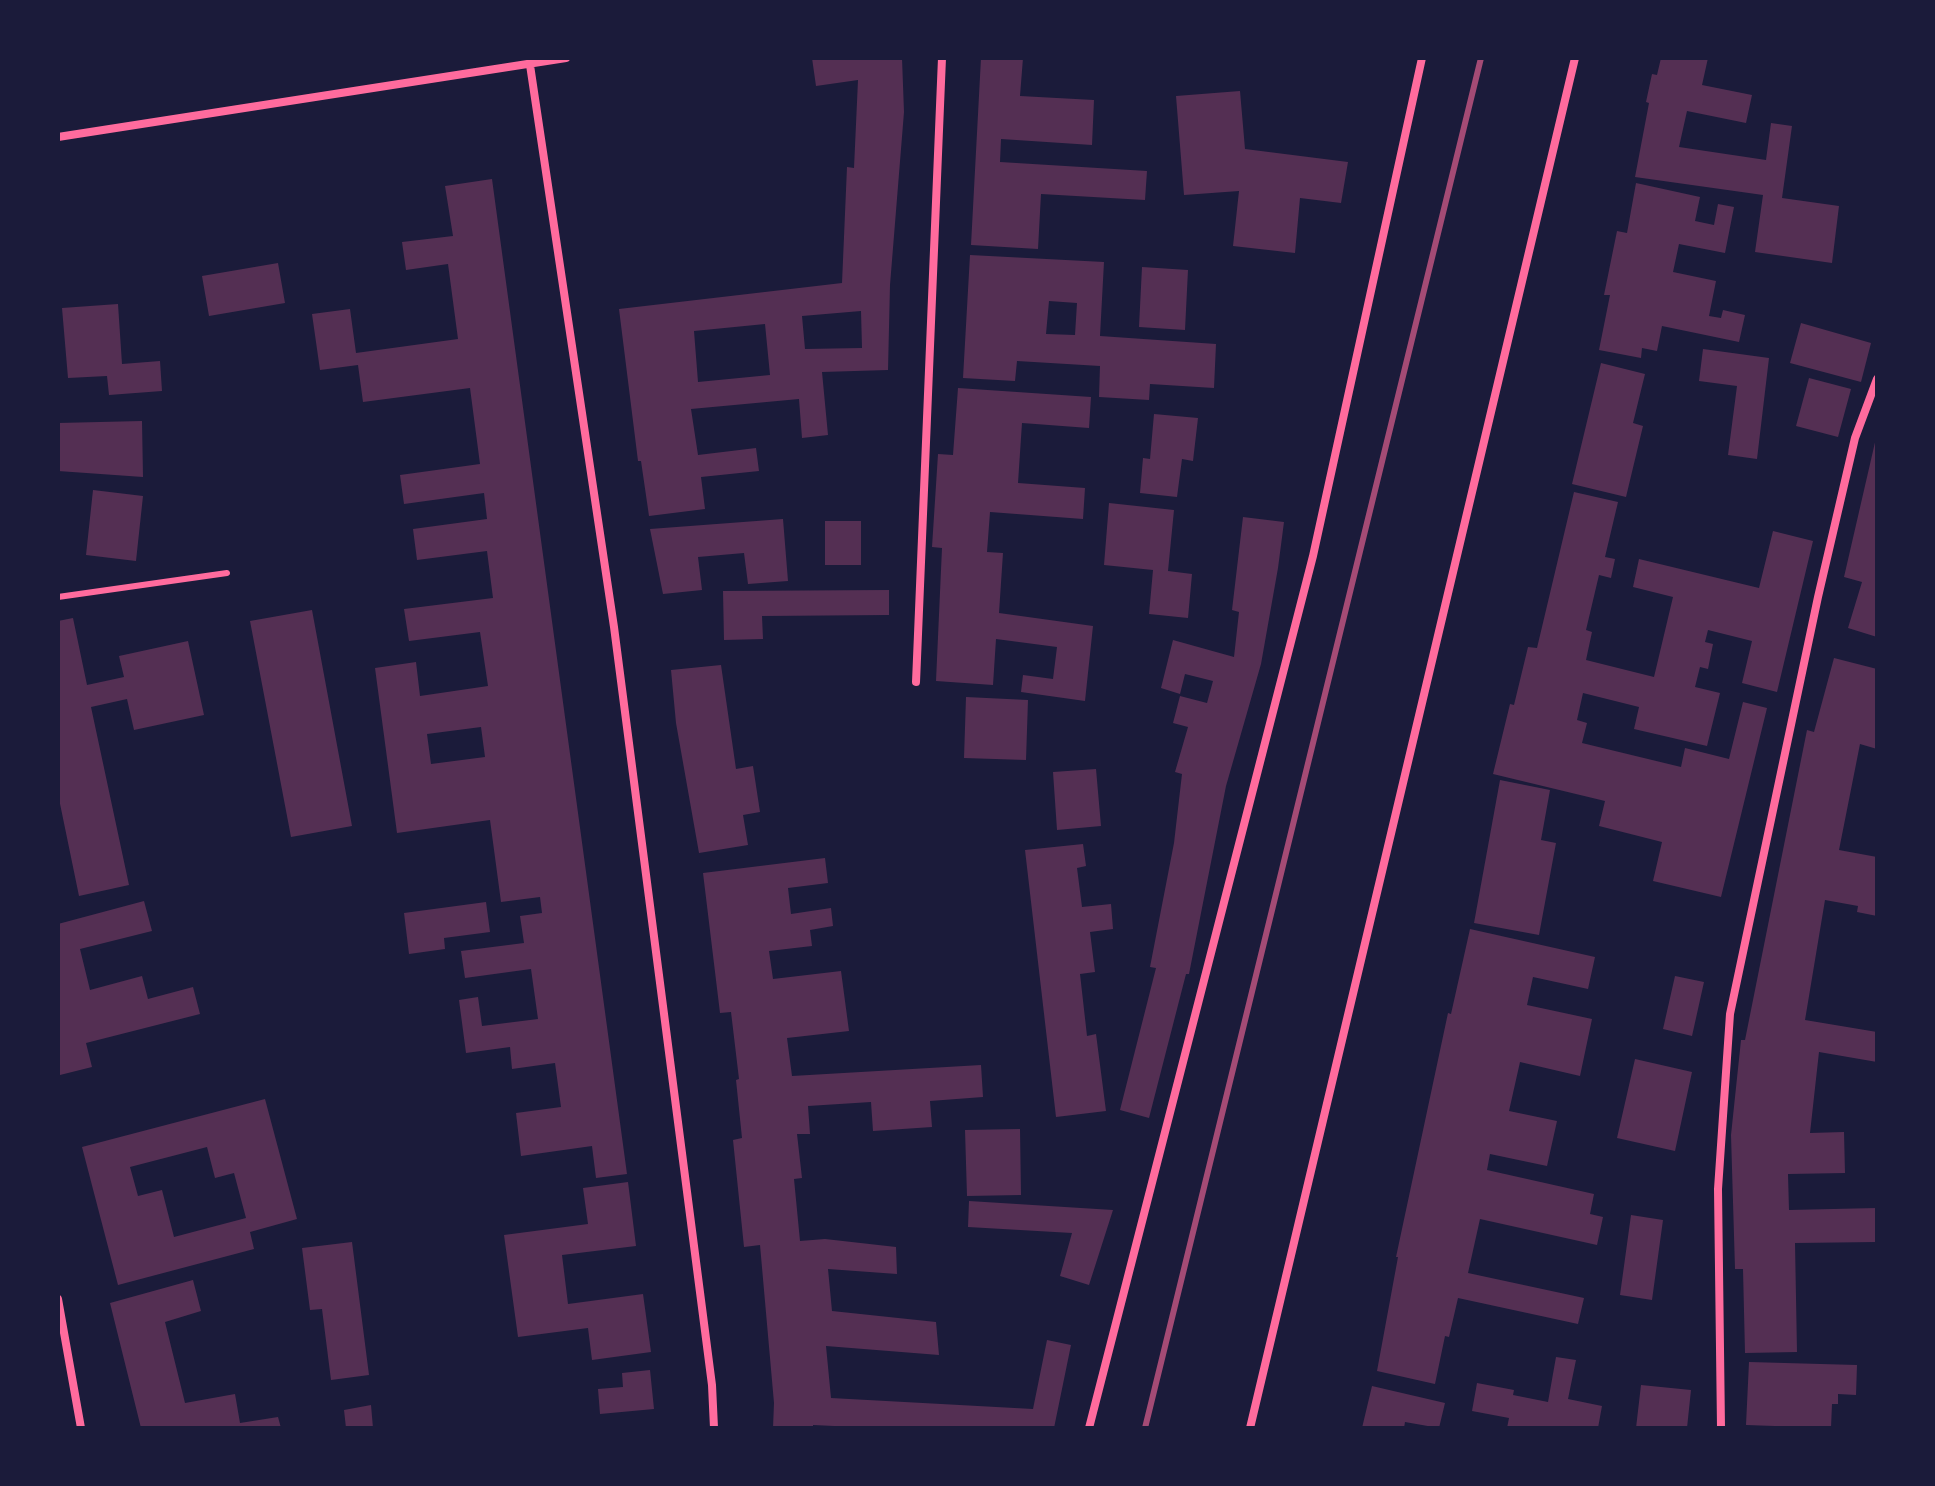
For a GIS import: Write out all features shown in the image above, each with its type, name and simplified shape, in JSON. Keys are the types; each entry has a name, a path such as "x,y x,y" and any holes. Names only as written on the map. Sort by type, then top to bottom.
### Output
{"street":[{"path":"58,137 566,58"},
{"path":"916,682 942,58"},
{"path":"1089,1428 1313,556 1422,58"},
{"path":"1250,1428 1575,58"},
{"path":"530,65 616,643 712,1385 714,1428"},
{"path":"1721,1428 1718,1189 1730,1014 1848,467 1855,438 1877,379"},
{"path":"58,1299 81,1428"}],"lane":[{"path":"58,597 227,573"}],"building":[{"path":"812,58 902,58 904,112 890,285 888,370 822,372 828,435 802,438 799,399 691,409 698,455 756,448 759,471 701,477 705,509 649,516 641,461 638,461 619,309 842,283 847,167 854,168 858,80 816,86","holes":["861,311 862,348 805,349 802,316","765,324 770,375 698,382 694,331"]},
{"path":"981,58 1023,58 1020,96 1094,100 1092,145 1001,139 1000,162 1147,171 1145,200 1041,194 1038,249 971,245"},
{"path":"1661,58 1708,58 1702,85 1752,95 1746,123 1687,111 1679,147 1766,160 1771,123 1792,126 1782,198 1839,206 1832,263 1755,252 1763,195 1635,177 1652,74 1657,75"},
{"path":"1240,91 1245,149 1348,162 1341,203 1300,198 1295,253 1233,246 1239,191 1184,195 1176,96"},
{"path":"492,179 627,1174 596,1178 592,1146 521,1156 516,1113 561,1107 555,1063 512,1069 510,1047 466,1053 459,1000 478,997 482,1026 538,1019 531,969 465,978 461,951 524,943 520,916 542,913 540,897 501,902 490,820 397,833 375,668 416,662 420,696 488,686 480,632 409,641 404,609 493,598 487,551 417,560 413,529 487,519 484,493 404,504 400,475 480,464 470,388 363,402 358,365 320,370 312,314 350,309 356,353 458,339 448,264 406,270 402,242 453,236 445,186","holes":["481,727 485,757 431,764 427,734"]},
{"path":"1636,183 1700,197 1695,221 1714,225 1718,204 1734,207 1725,253 1679,244 1673,272 1716,281 1709,316 1721,318 1723,310 1745,315 1739,342 1662,326 1657,351 1642,348 1641,358 1599,350 1610,295 1604,295 1617,231 1627,233"},
{"path":"970,255 1104,262 1100,336 1216,344 1214,388 1150,384 1149,400 1099,397 1100,366 1017,361 1015,381 963,378","holes":["1049,301 1077,303 1075,335 1046,334"]},
{"path":"278,263 285,303 209,316 202,276"},
{"path":"1142,267 1188,270 1185,330 1139,327"},
{"path":"118,304 122,364 160,361 162,391 109,395 107,376 68,378 62,308"},
{"path":"1801,323 1871,343 1861,382 1790,363"},
{"path":"1703,349 1769,358 1757,459 1728,455 1737,386 1699,381"},
{"path":"1601,363 1645,374 1633,423 1643,426 1626,497 1572,484"},
{"path":"1809,378 1851,389 1838,437 1796,426"},
{"path":"958,388 1091,397 1089,428 1022,423 1018,483 1085,488 1083,519 990,512 987,552 1003,553 999,613 1093,626 1085,701 1021,692 1023,675 1053,679 1057,647 996,639 993,685 936,681 942,548 932,547 938,454 953,455"},
{"path":"1154,414 1198,418 1193,461 1182,459 1177,497 1140,493 1143,458 1150,459"},
{"path":"142,421 143,477 58,471 58,423"},
{"path":"1876,438 1877,637 1848,628 1862,582 1844,577"},
{"path":"93,490 143,496 136,561 86,555"},
{"path":"1574,492 1618,502 1605,557 1615,559 1611,578 1599,575 1586,630 1592,632 1586,660 1654,677 1673,597 1633,587 1639,559 1759,588 1773,531 1813,541 1777,692 1742,683 1752,641 1708,630 1705,642 1713,644 1708,669 1700,667 1695,687 1720,693 1707,746 1634,729 1639,707 1583,693 1577,720 1587,723 1582,743 1681,767 1685,748 1729,759 1743,702 1767,708 1721,897 1653,881 1662,842 1599,826 1605,801 1493,774 1528,647 1537,648"},
{"path":"1109,503 1174,510 1168,571 1192,574 1188,618 1149,614 1153,570 1104,565"},
{"path":"1243,517 1284,522 1278,568 1261,664 1226,786 1189,974 1186,974 1149,1118 1120,1110 1156,968 1150,967 1174,843 1182,774 1175,772 1188,727 1173,723 1180,696 1207,703 1213,681 1185,674 1180,694 1161,688 1173,640 1234,657 1239,612 1232,610"},
{"path":"783,519 788,581 748,584 744,553 698,557 702,590 663,594 650,529"},
{"path":"825,521 861,521 861,565 825,565"},
{"path":"889,590 889,615 762,616 763,639 724,640 723,591"},
{"path":"312,610 352,826 291,837 250,621"},
{"path":"73,618 87,685 124,677 119,656 188,641 204,715 134,730 127,699 91,707 129,885 79,896 58,794 58,621"},
{"path":"1834,658 1877,669 1877,749 1860,744 1839,850 1877,857 1877,916 1857,912 1858,906 1825,900 1805,1020 1877,1032 1877,1062 1819,1052 1810,1133 1844,1132 1845,1173 1788,1174 1789,1210 1877,1208 1877,1242 1795,1243 1797,1352 1745,1353 1743,1269 1735,1269 1731,1135 1741,1040 1745,1040 1807,730 1814,732"},
{"path":"721,665 736,769 753,766 760,812 743,815 748,845 699,853 676,723 671,670"},
{"path":"966,697 1028,700 1026,760 964,758"},
{"path":"1096,769 1101,826 1057,830 1053,772"},
{"path":"1500,780 1550,790 1541,840 1556,843 1539,935 1474,923"},
{"path":"1083,844 1086,866 1077,868 1082,907 1111,904 1113,929 1090,932 1095,972 1080,974 1087,1036 1096,1034 1106,1111 1056,1117 1025,850"},
{"path":"825,858 828,883 788,888 791,914 831,908 833,926 810,930 812,946 769,951 773,979 841,971 849,1031 787,1038 792,1076 981,1065 983,1097 930,1101 932,1127 873,1131 871,1102 808,1106 810,1134 797,1134 802,1178 794,1179 800,1241 825,1239 896,1247 897,1274 828,1269 832,1311 936,1322 939,1355 826,1346 831,1398 1033,1409 1047,1340 1071,1345 1054,1428 813,1425 813,1428 773,1428 774,1403 760,1245 744,1247 733,1140 742,1138 731,1012 720,1013 703,873"},
{"path":"144,901 152,931 80,949 90,990 142,976 148,999 193,987 200,1014 86,1043 92,1067 60,1075 58,924"},
{"path":"486,902 490,932 444,938 445,949 409,954 404,913"},
{"path":"1470,929 1595,957 1588,989 1533,977 1527,1005 1592,1019 1580,1076 1520,1062 1509,1111 1557,1121 1547,1166 1490,1154 1487,1170 1594,1194 1590,1214 1603,1217 1597,1245 1480,1219 1468,1273 1584,1298 1578,1324 1458,1298 1449,1337 1445,1336 1435,1384 1377,1371 1396,1257 1448,1013 1451,1014"},
{"path":"1675,976 1704,982 1692,1036 1663,1029"},
{"path":"1635,1059 1692,1072 1675,1151 1617,1138"},
{"path":"265,1099 297,1219 250,1232 254,1249 118,1285 82,1147","holes":["207,1147 215,1178 234,1173 246,1218 174,1237 162,1190 138,1196 130,1167"]},
{"path":"1020,1129 1021,1195 967,1196 965,1130"},
{"path":"628,1182 636,1246 562,1255 568,1304 643,1294 651,1352 592,1360 588,1328 518,1337 504,1235 588,1224 583,1188"},
{"path":"969,1201 1113,1210 1089,1285 1060,1276 1072,1233 968,1227"},
{"path":"1631,1215 1663,1220 1652,1300 1620,1295"},
{"path":"352,1242 369,1375 331,1380 322,1309 310,1310 302,1248"},
{"path":"193,1280 201,1311 165,1322 185,1403 235,1394 240,1423 278,1417 281,1428 141,1428 110,1303"},
{"path":"1556,1357 1576,1360 1568,1399 1602,1406 1598,1428 1507,1428 1509,1418 1472,1411 1477,1383 1514,1390 1513,1395 1548,1402"},
{"path":"1749,1362 1857,1365 1856,1395 1838,1394 1838,1404 1832,1404 1831,1428 1746,1425"},
{"path":"650,1370 654,1409 600,1414 598,1389 623,1387 622,1373"},
{"path":"1641,1385 1691,1390 1687,1428 1636,1428"},
{"path":"1372,1386 1445,1403 1439,1428 1405,1422 1404,1428 1362,1428"},
{"path":"371,1405 373,1428 346,1428 344,1410"}],"railway":[{"path":"1145,1428 1481,58"}]}
